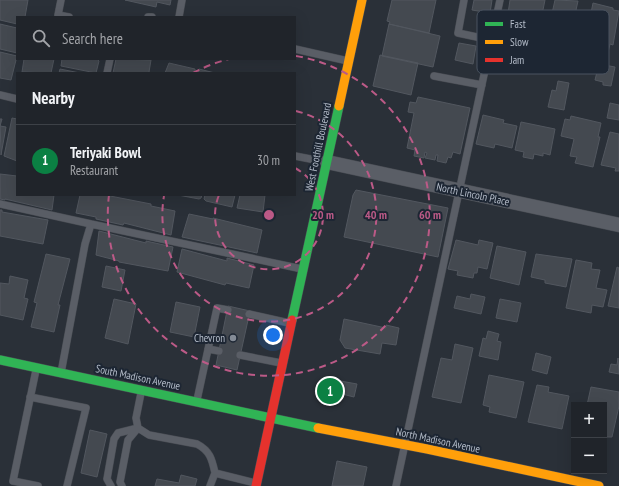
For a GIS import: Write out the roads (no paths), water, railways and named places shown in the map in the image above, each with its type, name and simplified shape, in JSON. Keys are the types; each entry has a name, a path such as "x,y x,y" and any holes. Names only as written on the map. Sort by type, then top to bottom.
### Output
{"street":[{"name":"West Foothill Boulevard","path":"257,485 362,0"},
{"name":"North Lincoln Place","path":"327,162 459,192 619,225"},
{"name":"South Madison Avenue","path":"0,360 271,418"},
{"name":"North Madison Avenue","path":"271,418 599,486"}],"lane":[{"path":"61,0 58,15 64,16"},
{"path":"179,16 182,0"},
{"path":"464,0 458,33 477,37"},
{"path":"498,10 500,0"},
{"path":"296,49 348,61"},
{"path":"107,72 110,60"},
{"path":"396,486 484,74"},
{"path":"434,76 482,85"},
{"path":"0,95 16,99"},
{"path":"296,156 327,162"},
{"path":"0,204 303,270"},
{"path":"61,373 85,244 91,224"},
{"path":"197,402 217,308 228,310"},
{"path":"249,314 292,323"},
{"path":"208,348 219,350"},
{"path":"240,355 283,364"},
{"path":"36,368 12,484 38,486"},
{"path":"142,390 136,418 138,428 149,435 197,444 204,448 212,456 215,473 210,486"},
{"path":"30,396 86,408 68,486"},
{"path":"111,486 107,479 114,439 118,433 138,428"},
{"path":"122,486 120,482 128,440 138,428"},
{"path":"215,473 257,485"}],"place":[{"name":"Chevron","path":"233,338"},
{"name":"Teriyaki Bowl","path":"330,391"}]}
